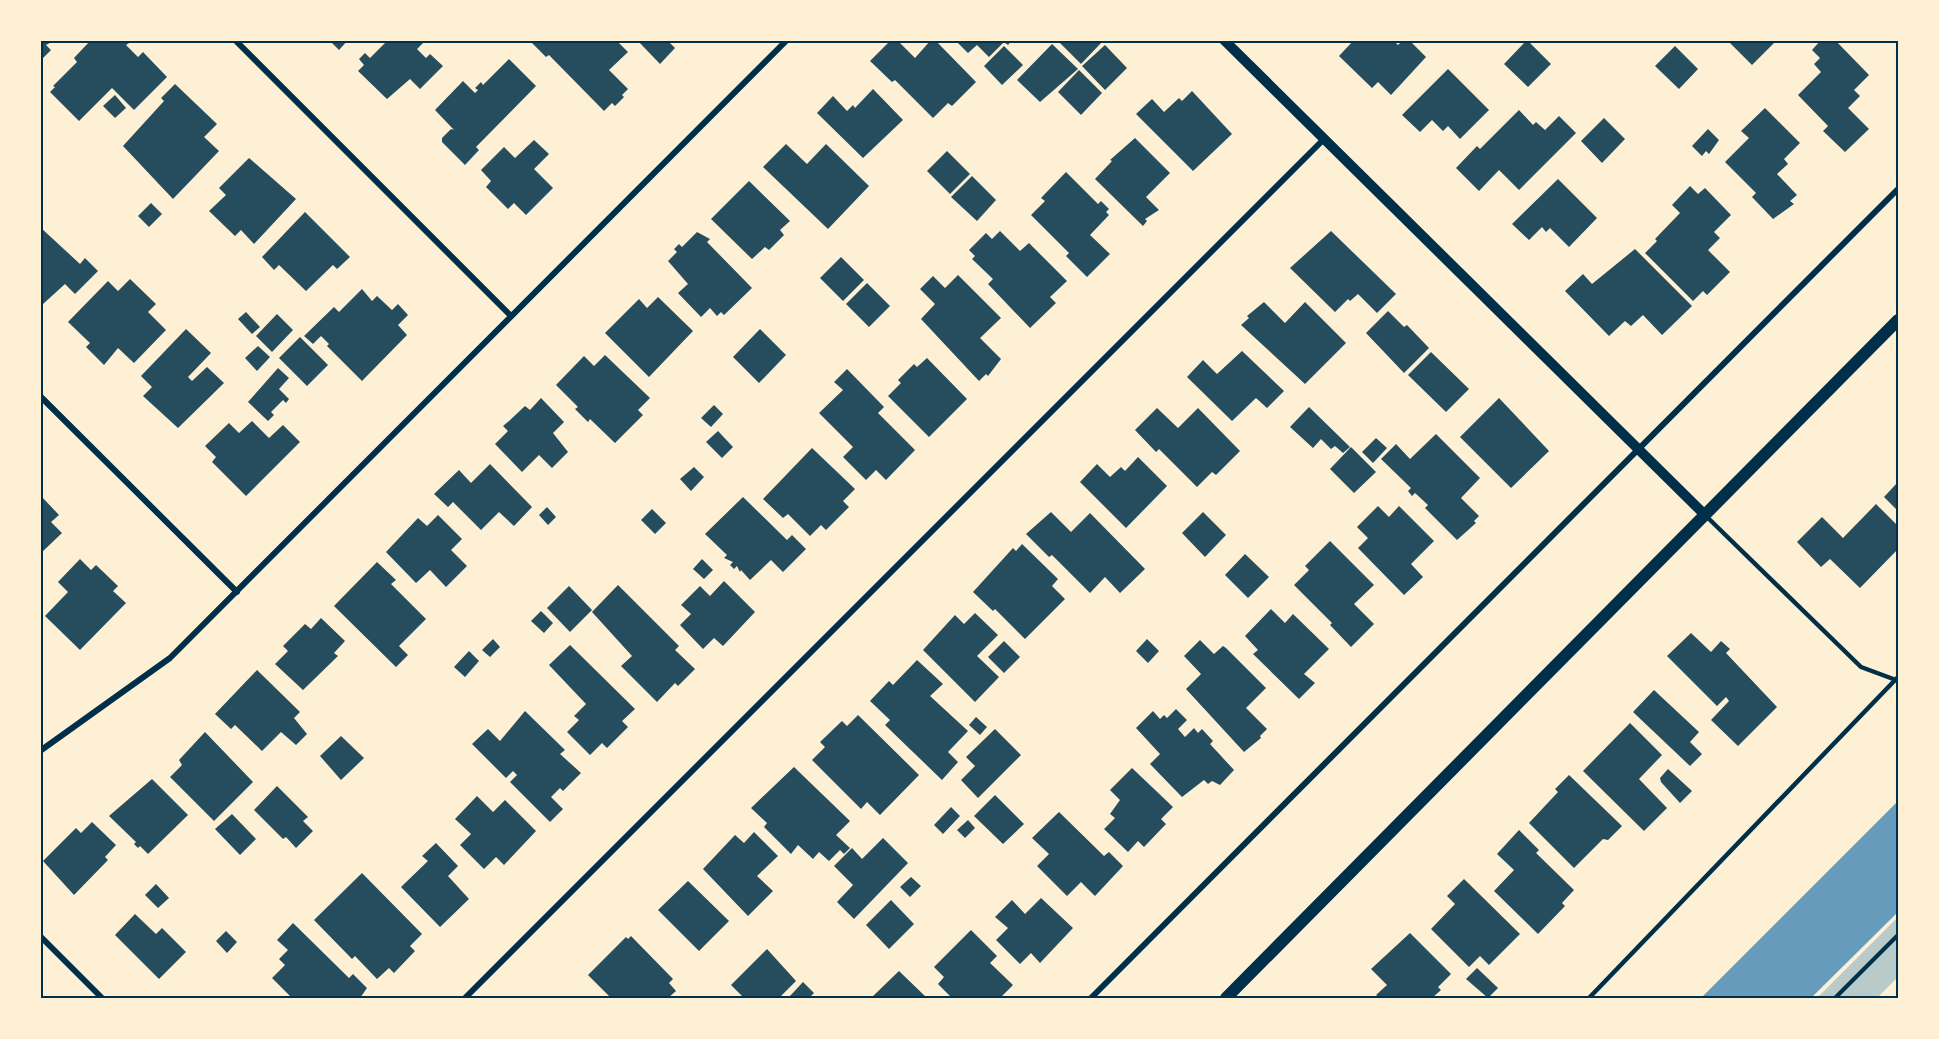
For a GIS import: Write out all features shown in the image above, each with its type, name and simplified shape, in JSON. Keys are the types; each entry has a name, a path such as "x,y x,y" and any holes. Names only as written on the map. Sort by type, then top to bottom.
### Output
{"main road":[{"path":"1227,999 1704,514 1899,320"}],"street":[{"path":"235,40 510,316"},
{"path":"40,752 170,658 787,40"},
{"path":"1224,40 1704,514"},
{"path":"465,999 1324,139"},
{"path":"1091,999 1899,189"},
{"path":"40,396 237,592"},
{"path":"40,936 102,999"}],"lane":[{"path":"1589,999 1897,678 1861,667 1704,514"}],"path":[{"path":"1835,999 1899,935"}],"shaded area":[{"path":"1898,917 1898,977 1877,998 1817,998"}],"water":[{"path":"1898,801 1898,912 1811,998 1701,998"}],"building":[{"path":"40,40 55,40 46,45 51,50 40,61"},
{"path":"91,40 126,40 129,43 126,45 138,57 143,52 167,77 134,110 112,88 79,121 50,92 77,62 74,58"},
{"path":"329,40 348,40 339,50"},
{"path":"388,40 426,40 417,49 426,58 430,54 443,66 420,89 410,79 387,99 358,71 364,65 359,59 365,53 370,58"},
{"path":"529,40 616,40 628,52 609,70 628,89 622,95 624,97 615,106 612,103 604,111 549,55 546,57"},
{"path":"637,40 667,40 675,48 660,64"},
{"path":"891,40 897,40 915,58 931,40 935,40 976,82 952,106 948,103 933,118 895,80 892,82 870,61"},
{"path":"955,40 1012,40 1008,45 1004,42 989,57 977,45 968,53"},
{"path":"1057,40 1101,40 1102,42 1081,64"},
{"path":"1354,40 1393,40 1398,45 1403,40 1409,40 1426,57 1391,95 1378,82 1372,88 1339,56"},
{"path":"1527,40 1551,64 1528,87 1504,64"},
{"path":"1727,40 1777,40 1752,65"},
{"path":"1821,40 1835,40 1869,75 1854,90 1860,96 1848,108 1869,129 1845,152 1823,131 1828,126 1798,95 1821,72 1814,64 1820,58 1812,50"},
{"path":"1052,44 1078,69 1040,102 1017,80"},
{"path":"1105,45 1127,68 1105,90 1082,66"},
{"path":"1004,46 1023,65 1002,85 984,66"},
{"path":"1675,46 1698,69 1679,89 1655,66"},
{"path":"509,59 536,86 476,147 479,150 465,165 442,142 442,138 451,129 454,130 435,110 463,81 475,93 478,90 475,88 481,82 483,85"},
{"path":"1448,69 1489,110 1460,139 1448,126 1443,131 1432,120 1420,132 1402,115"},
{"path":"1079,70 1102,93 1081,115 1058,92"},
{"path":"175,84 217,124 204,137 219,151 173,199 123,146 164,101 161,98"},
{"path":"873,89 903,120 863,158 817,113 833,96 847,111 853,105 855,108"},
{"path":"1192,91 1232,134 1193,171 1136,114 1152,99 1164,112 1179,98 1182,101"},
{"path":"115,95 126,108 115,118 103,106"},
{"path":"1765,108 1800,143 1784,159 1788,164 1777,174 1797,195 1790,201 1794,204 1773,219 1752,197 1756,193 1725,162 1749,138 1741,131"},
{"path":"1519,110 1533,125 1536,122 1545,130 1559,116 1576,133 1519,190 1499,170 1479,191 1456,168 1477,146 1480,149"},
{"path":"1604,118 1625,139 1602,163 1581,141"},
{"path":"1708,129 1719,140 1709,154 1706,151 1702,156 1692,146"},
{"path":"1135,138 1170,173 1146,197 1159,210 1145,219 1147,221 1143,226 1095,179 1112,161 1110,160"},
{"path":"534,140 549,154 534,169 553,188 526,215 514,203 508,209 486,187 491,181 481,170 504,147 515,158"},
{"path":"786,144 807,164 826,144 869,186 828,229 763,167"},
{"path":"947,151 970,174 950,194 927,171"},
{"path":"249,158 296,199 254,244 241,230 235,236 209,211 226,195 219,188"},
{"path":"1066,172 1098,204 1101,201 1109,209 1106,212 1109,215 1090,235 1110,254 1087,277 1066,256 1069,253 1031,215 1045,201 1041,198"},
{"path":"972,176 996,200 977,221 951,197"},
{"path":"1558,179 1597,218 1569,247 1550,228 1546,232 1542,227 1529,240 1512,224"},
{"path":"749,181 790,221 780,230 784,235 769,250 765,247 752,259 711,219"},
{"path":"1690,186 1698,194 1705,188 1731,215 1714,232 1720,238 1708,250 1730,272 1707,295 1703,291 1693,301 1645,253 1680,213 1672,205"},
{"path":"151,203 162,214 149,227 138,216"},
{"path":"305,212 350,257 337,269 333,265 306,291 279,265 274,270 262,257"},
{"path":"40,227 80,264 85,258 98,271 75,294 65,284 43,304 40,302"},
{"path":"1000,231 1020,251 1029,243 1067,281 1050,297 1056,303 1030,328 988,284 993,279 972,259 975,256 969,250 986,233 992,239"},
{"path":"1331,231 1396,294 1377,313 1358,294 1350,301 1348,299 1335,312 1290,268"},
{"path":"697,232 710,239 707,242 752,288 724,315 721,312 717,316 710,308 701,317 678,293 688,284 668,261 677,252 674,249 679,244 682,247"},
{"path":"1635,249 1692,306 1662,335 1643,315 1631,326 1625,321 1609,336 1565,291 1583,274 1592,284"},
{"path":"841,257 864,280 843,301 820,278"},
{"path":"958,275 1001,318 980,338 1001,359 988,376 986,374 979,381 921,319 935,304 920,289 933,276 945,288"},
{"path":"130,279 156,304 148,312 166,330 134,363 118,348 104,365 86,347 90,343 68,322 108,281 118,291"},
{"path":"867,283 890,306 869,327 846,304"},
{"path":"362,289 372,301 377,296 392,310 398,304 408,315 398,325 407,335 362,381 327,346 329,344 321,336 313,344 304,336 334,307 339,312"},
{"path":"658,297 693,331 649,377 605,333 639,299 647,308"},
{"path":"1264,302 1285,323 1305,302 1346,343 1305,384 1241,325 1249,318 1247,316"},
{"path":"1388,311 1404,327 1407,325 1429,348 1404,373 1366,333"},
{"path":"246,312 260,327 252,334 238,319"},
{"path":"277,314 293,330 272,352 256,336"},
{"path":"186,329 211,353 188,377 192,381 207,367 224,383 178,428 143,396 152,387 141,376"},
{"path":"760,329 786,355 759,383 733,357"},
{"path":"300,337 328,365 307,386 279,358"},
{"path":"258,346 270,357 257,371 245,358"},
{"path":"1242,351 1284,391 1267,408 1256,398 1232,421 1187,377 1203,360 1217,374"},
{"path":"1431,352 1469,389 1446,412 1408,375"},
{"path":"605,355 650,398 638,410 643,415 615,443 590,419 588,422 575,409 578,407 556,385 584,356 594,366"},
{"path":"927,358 967,399 929,437 888,396 901,383 898,380 914,364 917,367"},
{"path":"278,368 289,378 279,389 289,399 286,403 283,400 271,412 274,415 268,421 248,402"},
{"path":"847,369 884,407 878,413 915,450 886,480 876,470 866,480 843,457 853,447 819,413 843,390 834,382"},
{"path":"541,398 564,422 553,433 568,452 552,468 539,455 522,472 495,444 508,431 503,426 525,406 530,410"},
{"path":"1499,398 1549,451 1511,488 1460,437"},
{"path":"714,405 723,414 711,427 701,418"},
{"path":"1309,407 1350,447 1343,453 1335,446 1331,449 1321,439 1313,448 1290,427"},
{"path":"1157,408 1178,428 1198,408 1240,451 1216,475 1212,472 1197,487 1159,449 1156,452 1135,430"},
{"path":"252,421 269,438 283,425 300,442 246,496 212,462 216,457 205,446 229,423 239,433"},
{"path":"718,431 733,447 722,458 706,442"},
{"path":"1436,434 1480,478 1461,498 1479,516 1474,521 1476,523 1457,540 1425,508 1428,505 1415,493 1412,496 1408,491 1411,488 1381,459 1396,444 1410,459"},
{"path":"1376,438 1387,448 1373,463 1362,452"},
{"path":"1351,447 1376,472 1354,493 1330,469"},
{"path":"812,448 855,489 843,501 849,507 826,530 821,525 810,536 788,514 783,518 763,499"},
{"path":"1138,457 1167,486 1126,528 1080,482 1097,464 1110,477 1121,467 1125,471"},
{"path":"490,464 532,507 514,526 499,512 481,530 453,502 448,507 434,494 459,470 471,483"},
{"path":"694,467 704,477 691,491 680,479"},
{"path":"1898,482 1898,511 1884,497"},
{"path":"40,495 59,515 51,522 62,533 40,554"},
{"path":"743,497 787,540 792,535 806,549 783,572 771,560 750,580 741,570 740,572 737,566 734,569 730,565 733,562 724,558 727,555 705,534"},
{"path":"1876,504 1898,526 1898,549 1860,588 1830,559 1821,567 1797,542 1822,517 1843,538"},
{"path":"1378,506 1389,517 1399,506 1434,541 1411,564 1423,577 1404,595 1358,548 1368,538 1357,527"},
{"path":"547,507 556,517 548,525 539,515"},
{"path":"652,509 666,523 655,534 641,520"},
{"path":"1051,512 1071,532 1090,513 1145,569 1120,593 1105,577 1090,593 1052,555 1049,557 1026,534"},
{"path":"1203,512 1226,535 1205,557 1182,533"},
{"path":"438,515 462,539 451,550 467,566 446,587 430,570 416,583 386,552 418,518 427,526"},
{"path":"1330,541 1374,585 1354,604 1374,624 1351,647 1330,625 1332,623 1294,585 1309,570 1305,566"},
{"path":"1022,544 1058,579 1052,586 1065,599 1025,639 995,609 993,611 973,592 1013,548 1016,551"},
{"path":"1245,554 1269,577 1248,598 1225,575"},
{"path":"80,559 91,570 96,565 118,586 113,591 126,603 80,650 45,616 68,592 58,582"},
{"path":"702,559 713,570 704,579 693,569"},
{"path":"377,562 396,580 391,584 426,619 399,646 408,655 396,667 334,606"},
{"path":"724,581 755,612 723,646 714,638 703,649 680,625 691,614 681,605 700,586 710,596"},
{"path":"618,585 679,646 675,650 695,669 678,686 675,683 657,702 621,666 632,656 592,612"},
{"path":"569,586 592,610 570,632 547,608"},
{"path":"1271,609 1285,623 1293,614 1329,649 1304,674 1315,683 1299,699 1253,654 1258,650 1245,636"},
{"path":"541,611 553,623 544,633 531,621"},
{"path":"975,613 998,635 977,656 999,677 975,702 923,650 955,615 964,624"},
{"path":"321,618 345,641 334,653 338,656 303,690 275,664 288,651 283,646 305,624 311,629"},
{"path":"1691,633 1711,652 1721,641 1730,649 1726,653 1777,707 1738,746 1711,720 1729,701 1726,697 1717,706 1667,656"},
{"path":"493,639 500,647 490,657 482,650"},
{"path":"1147,639 1159,651 1148,663 1136,651"},
{"path":"1200,640 1214,654 1223,646 1226,648 1266,688 1246,708 1267,729 1260,736 1261,738 1244,752 1186,689 1201,674 1184,656"},
{"path":"1004,641 1020,657 1004,673 988,657"},
{"path":"570,645 635,709 622,721 628,727 607,748 602,743 590,755 567,732 579,720 574,716 586,704 549,665"},
{"path":"469,651 479,661 465,677 454,667"},
{"path":"917,660 943,684 930,696 968,731 948,752 958,762 942,780 885,725 890,720 870,701 889,681 893,685"},
{"path":"257,670 300,712 294,718 307,734 296,745 281,732 262,751 235,725 231,729 215,714"},
{"path":"1654,690 1699,732 1690,742 1702,754 1690,766 1633,712"},
{"path":"1176,709 1187,720 1178,729 1185,737 1194,728 1198,733 1202,729 1213,741 1210,744 1234,770 1220,785 1212,781 1208,784 1204,780 1182,797 1150,764 1160,754 1136,728 1153,711 1160,719 1164,715 1167,718"},
{"path":"525,711 565,750 560,754 581,773 563,791 560,788 551,797 563,809 550,822 510,782 517,775 513,771 506,778 472,744 488,729 500,741"},
{"path":"858,715 919,775 880,815 867,802 861,809 812,760 825,747 820,742 842,721 847,726"},
{"path":"976,717 987,727 980,735 969,725"},
{"path":"1630,723 1662,755 1639,779 1667,808 1644,831 1583,771"},
{"path":"995,729 1021,755 978,798 961,780 975,766 966,757"},
{"path":"205,732 253,782 214,821 170,777 182,765 179,760"},
{"path":"341,736 364,758 341,780 320,756"},
{"path":"794,767 850,821 836,835 850,848 844,854 840,850 829,861 819,852 813,859 798,845 791,854 764,827 767,823 751,808"},
{"path":"1132,768 1173,807 1161,819 1166,824 1144,847 1138,841 1128,852 1104,829 1115,818 1110,814 1120,800 1110,790"},
{"path":"1668,769 1692,791 1680,803 1661,782 1660,778"},
{"path":"1569,775 1622,826 1608,840 1603,839 1574,868 1529,823 1558,792 1555,789"},
{"path":"152,779 188,815 148,854 140,846 138,848 134,844 136,842 109,816"},
{"path":"277,786 308,817 303,821 313,831 296,848 286,837 283,839 254,810"},
{"path":"995,795 1024,824 1003,844 974,816"},
{"path":"477,796 493,812 505,800 536,831 504,865 496,857 484,869 460,845 471,834 455,819"},
{"path":"951,807 960,816 943,834 934,825"},
{"path":"1059,812 1104,856 1109,852 1123,866 1095,896 1081,882 1067,896 1037,866 1049,854 1032,838"},
{"path":"232,814 256,839 240,855 215,829"},
{"path":"968,820 975,828 965,838 957,830"},
{"path":"92,822 116,845 105,857 108,860 74,895 43,861 76,828 81,833"},
{"path":"1519,830 1539,850 1536,853 1574,890 1562,903 1565,906 1538,934 1494,891 1514,870 1497,854"},
{"path":"754,832 778,856 757,876 773,891 748,916 703,869 735,835 744,843"},
{"path":"883,838 908,863 854,919 837,902 853,885 834,866 852,848 862,859"},
{"path":"436,843 458,866 448,876 469,899 440,927 401,887 428,861 422,856"},
{"path":"362,873 422,934 410,946 415,951 394,973 389,968 377,979 355,956 352,959 314,920"},
{"path":"911,877 921,886 910,897 900,887"},
{"path":"1464,879 1520,934 1489,965 1480,956 1469,967 1431,929 1455,904 1447,896"},
{"path":"688,881 729,921 699,951 658,910"},
{"path":"156,884 169,898 158,908 145,895"},
{"path":"1041,898 1073,928 1040,963 1031,953 1020,964 996,940 1008,928 995,917 1012,900 1025,914"},
{"path":"891,900 914,924 889,949 866,925"},
{"path":"135,914 156,934 162,928 186,952 159,979 115,935"},
{"path":"293,923 349,978 353,974 367,988 360,998 292,998 272,978 285,965 279,959 288,950 277,940"},
{"path":"971,930 997,956 990,963 1013,985 1000,998 952,998 938,984 944,977 934,967"},
{"path":"226,931 237,942 227,953 216,941"},
{"path":"1410,933 1451,974 1438,987 1441,990 1432,998 1380,998 1376,995 1387,985 1371,969"},
{"path":"631,936 673,979 669,983 676,991 668,998 611,998 588,975 626,937 628,939"},
{"path":"767,949 796,981 779,998 744,998 731,985"},
{"path":"1477,968 1498,988 1488,998 1466,979"},
{"path":"899,971 927,998 871,998"},
{"path":"803,982 814,993 809,998 789,997"}]}
